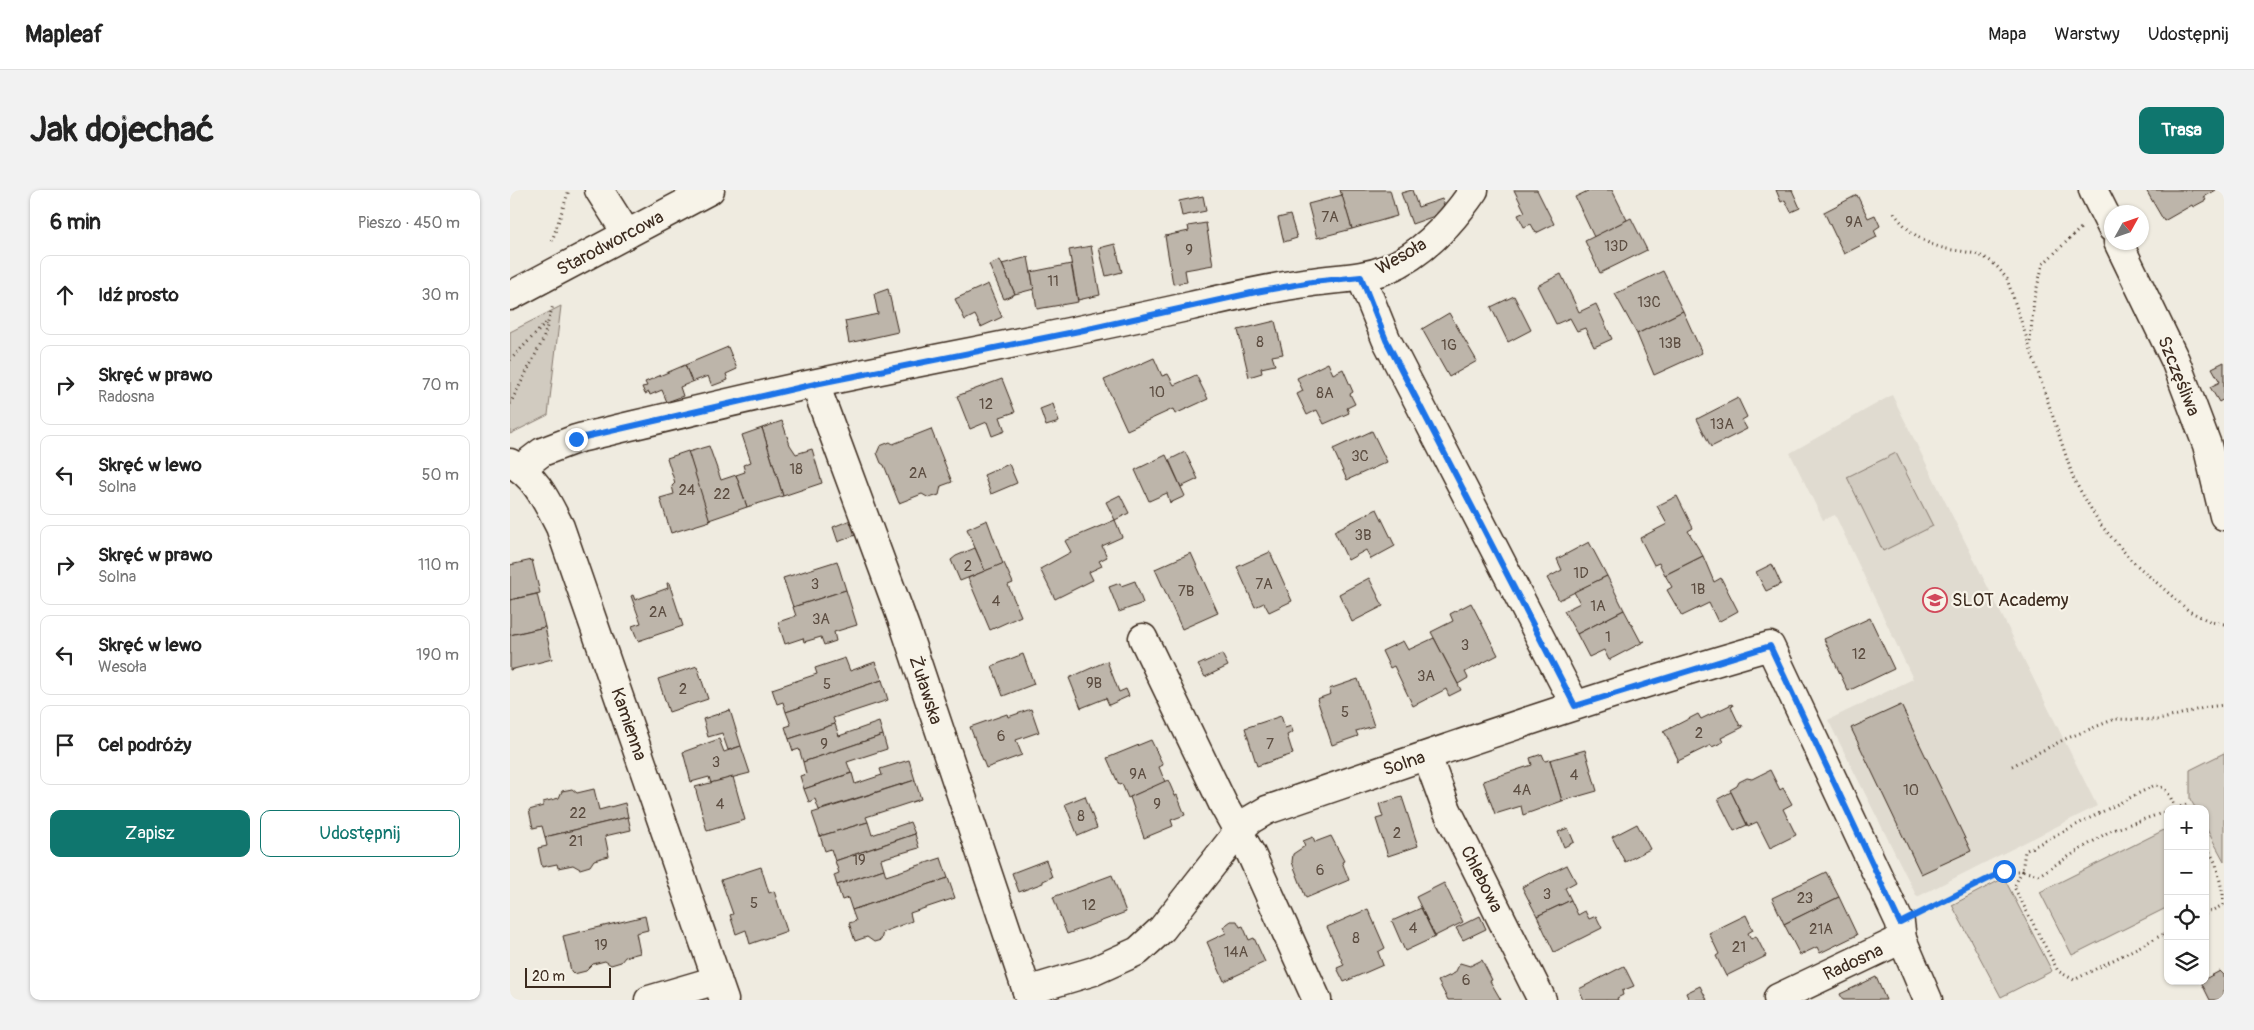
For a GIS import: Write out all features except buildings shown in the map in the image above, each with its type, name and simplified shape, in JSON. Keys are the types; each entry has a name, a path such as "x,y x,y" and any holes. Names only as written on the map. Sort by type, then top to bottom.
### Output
{"street":[{"path":"599,190 627,234"},
{"name":"Starodworcowa","path":"510,296 710,190"},
{"name":"Wesoła","path":"516,465 542,452 576,439 815,384 1079,331 1256,292 1312,282 1361,277 1388,268 1413,254 1440,232 1457,214 1474,190"},
{"name":"Szczęśliwa","path":"2122,250 2178,369 2207,445 2224,516"},
{"path":"1361,277 1386,340 1575,706"},
{"name":"Żuławska","path":"815,384 906,628 1028,995"},
{"name":"Kamienna","path":"516,465 545,498 560,527 721,990"},
{"path":"1143,638 1224,806 1251,854 1317,1000"},
{"name":"Solna","path":"1028,995 1094,971 1138,951 1162,930 1238,832 1250,820 1267,810 1575,706 1770,646"},
{"name":"Radosna","path":"1770,646 1901,931 1928,1000"},
{"name":"Chlebowa","path":"1427,756 1447,810 1542,1000"},
{"name":"Radosna","path":"1778,998 1901,931"},
{"path":"649,1000 721,990"}],"path":[{"path":"550,246 570,190"},
{"path":"2029,345 2034,298 2043,264 2102,209"},
{"path":"1894,213 1903,225 1916,237 1925,242 1946,249 1980,255 1994,263 2006,279 2074,480 2100,524 2132,561 2189,611 2211,622 2224,624"},
{"path":"510,404 543,340 554,304"},
{"path":"510,360 550,319"},
{"path":"2012,766 2063,740 2115,719 2159,720 2207,707 2224,705"},
{"path":"2164,934 2074,980 2058,972 2014,887 2022,871 2025,851 2155,785 2161,786 2168,791 2174,805"},
{"path":"1901,931 2004,871 2022,871 2039,874 2110,831 2164,812"},
{"path":"2209,850 2216,864 2223,894 2223,905 2209,912"}],"shaded area":[{"path":"561,306 548,415 510,434 510,332"},
{"name":"SLOT Academy","path":"1892,395 2097,806 1917,897 1828,720 1913,679 1835,515 1823,520 1790,453"},
{"path":"1896,453 1933,526 1883,551 1847,477"},
{"path":"2224,753 2224,861 2209,833 2209,805 2194,805 2190,799 2190,770"},
{"path":"2164,830 2164,909 2072,955 2040,892"},
{"path":"2004,878 2052,971 2001,997 1952,905"}],"place":[{"name":"SLOT Academy","path":"1935,600"}],"route":[{"path":"576,439 815,384 1079,331 1256,292 1312,282 1361,277 1386,340 1575,706 1690,669 1770,646 1900,923 2004,871"}]}
